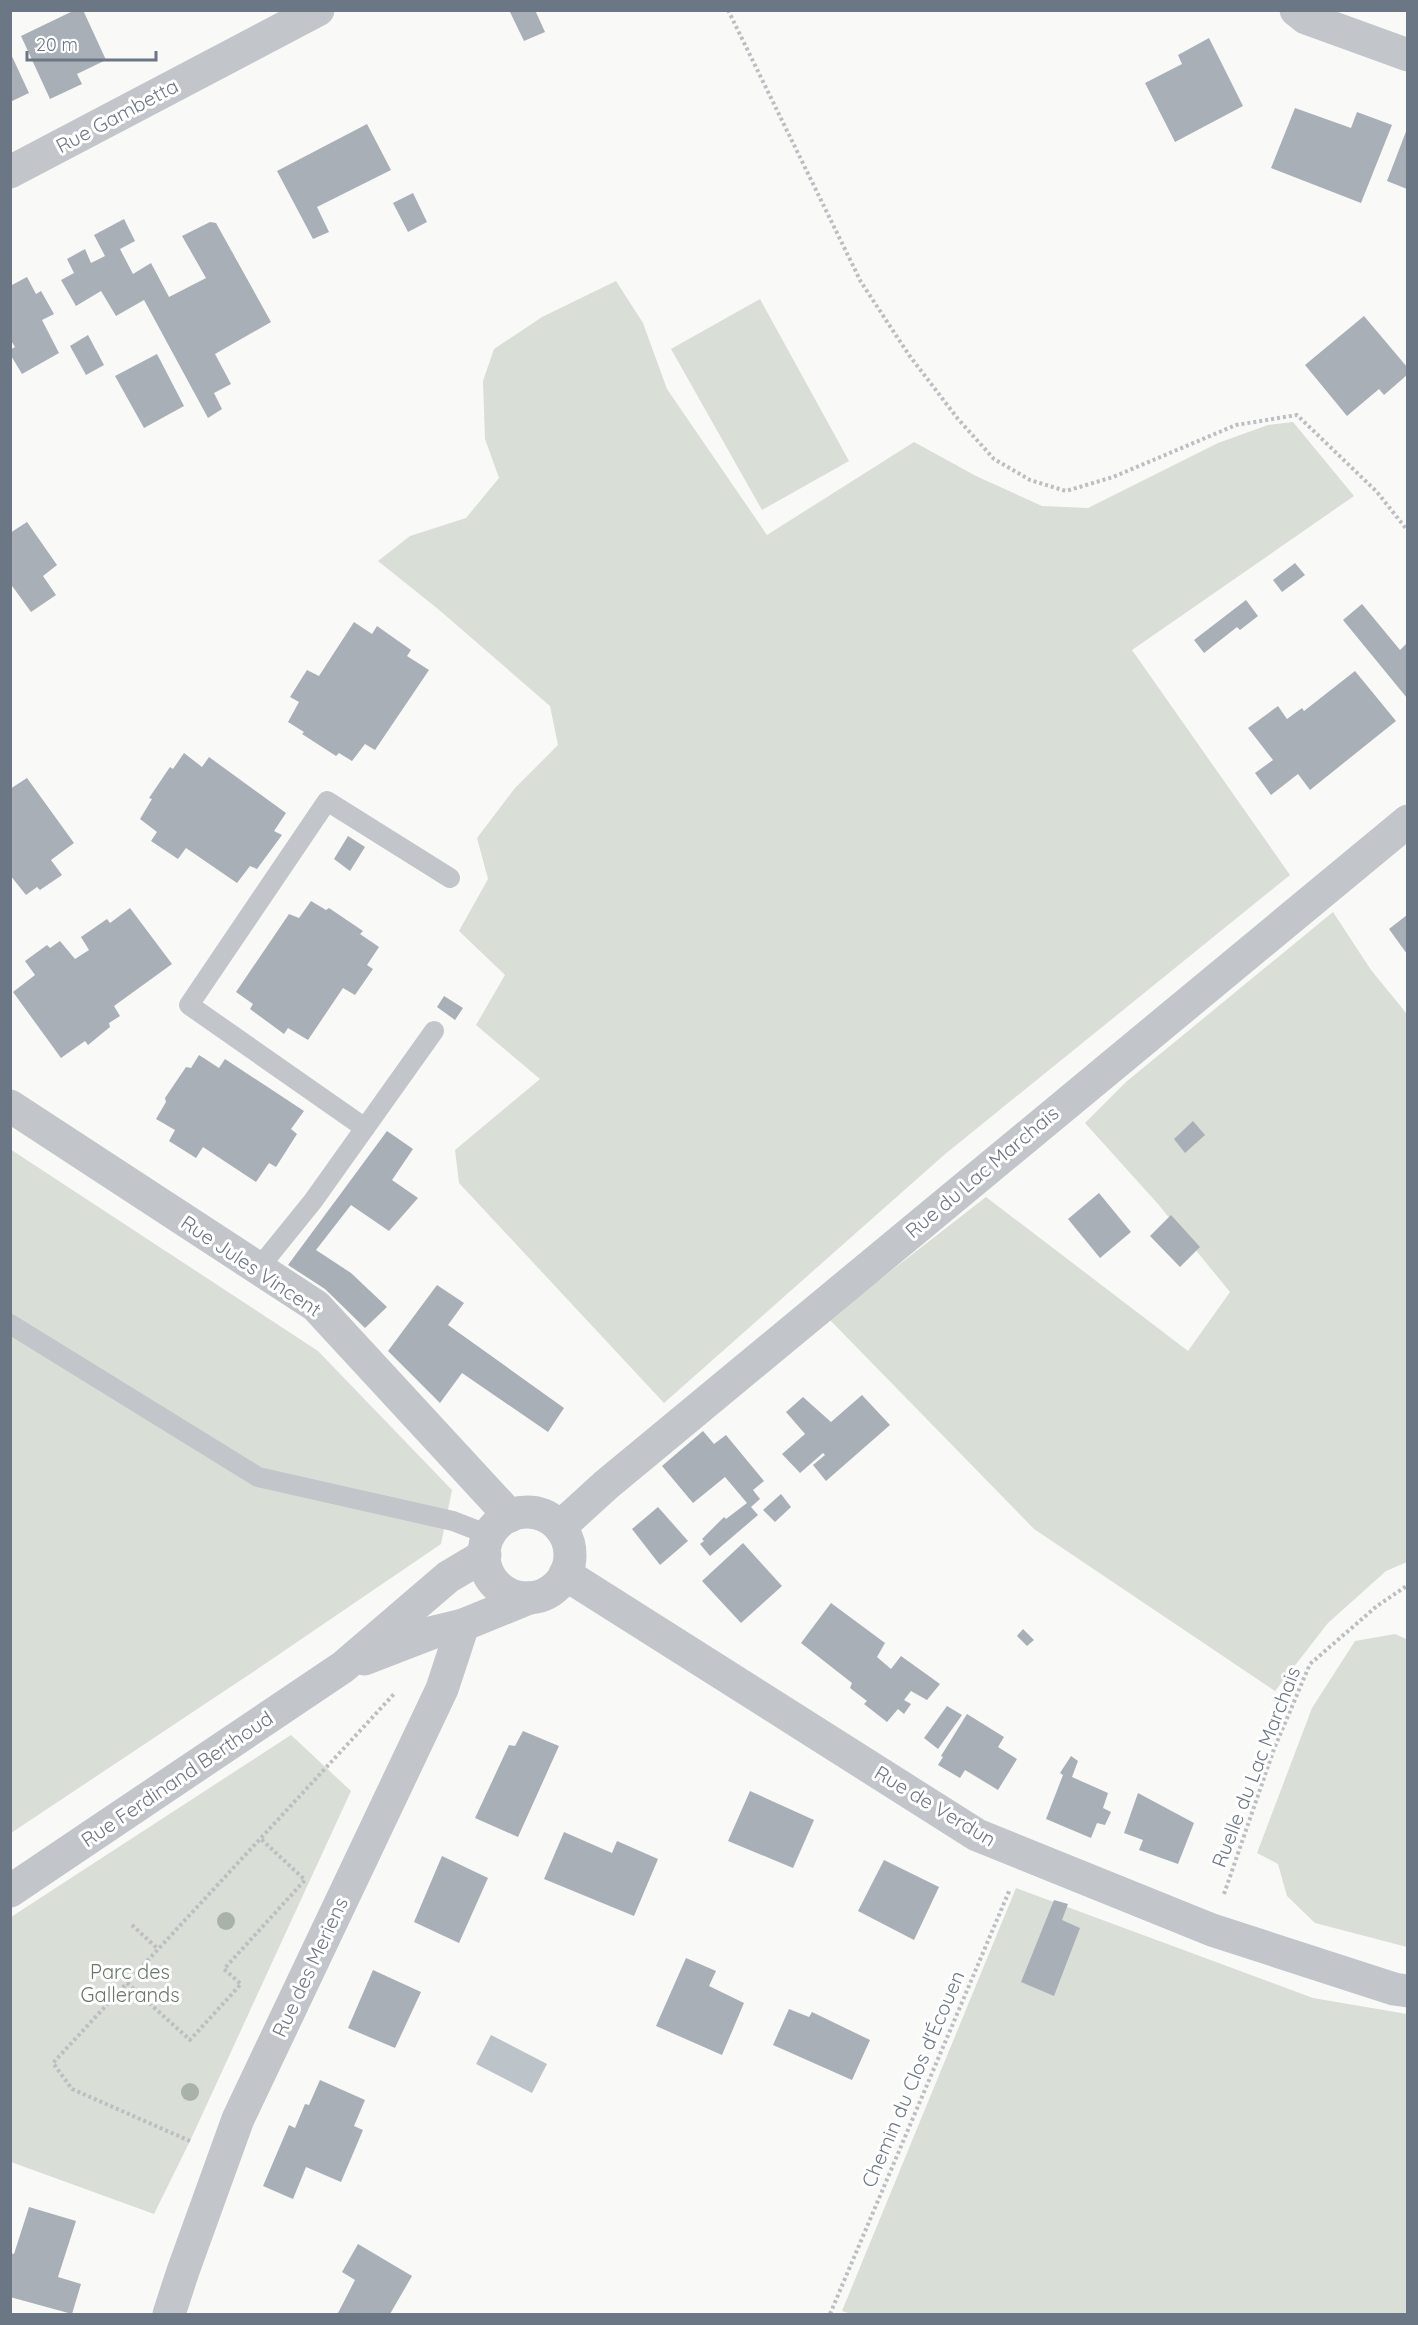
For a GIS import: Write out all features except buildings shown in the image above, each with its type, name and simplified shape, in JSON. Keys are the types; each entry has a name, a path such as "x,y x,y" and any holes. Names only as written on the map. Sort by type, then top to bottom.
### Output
{"street":[{"name":"Rue Gambetta","path":"10,172 318,10"},
{"path":"1296,10 1306,18 1407,55"},
{"name":"Rue du Lac Marchais","path":"560,1527 606,1485 1407,821"},
{"name":"Rue Jules Vincent","path":"10,1106 316,1306 494,1536"},
{"path":"522,1513 536,1513 560,1527 567,1537 570,1562 555,1588 543,1595 530,1598 516,1596 498,1586 486,1569 494,1536 522,1513"},
{"name":"Rue Ferdinand Berthoud","path":"10,1892 342,1667 494,1536"},
{"name":"Rue de Verdun","path":"565,1574 977,1835 1212,1930 1394,1989 1407,1991"},
{"name":"Rue Ferdinand Berthoud","path":"342,1667 434,1632 463,1625 530,1598"},
{"name":"Rue des Meriens","path":"169,2314 238,2119 442,1689 463,1625"}],"lane":[{"path":"365,1128 189,1005 327,801 450,878"},
{"path":"258,1269 313,1201 434,1032"},
{"path":"10,1324 258,1477 453,1521 494,1536"}],"path":[{"path":"728,10 861,282 909,355 958,419 994,459 1030,480 1066,491 1113,477 1236,425 1297,415 1377,492 1407,531"},
{"name":"Ruelle du Lac Marchais","path":"1212,1930 1275,1749 1310,1664 1377,1606 1407,1585"},
{"path":"223,2158 190,2141 72,2090 53,2063 398,1690"},
{"path":"127,1983 190,2040 241,1984 224,1969 305,1880 261,1839"},
{"name":"Chemin du Clos d'Écouen","path":"830,2314 1024,1855"},
{"path":"132,1926 158,1949"}],"green space":[{"path":"616,281 643,323 667,389 767,535 914,442 976,476 1042,506 1088,508 1218,443 1268,425 1293,422 1354,496 1132,650 1290,875 944,1155 664,1403 459,1183 455,1150 540,1079 476,1025 505,975 459,931 488,879 477,838 515,788 558,745 550,706 438,609 378,561 410,536 466,518 499,478 485,439 483,381 494,349 542,317"},
{"path":"760,299 849,461 762,510 671,349"},
{"path":"1333,912 1371,970 1407,1014 1407,1562 1386,1571 1328,1623 1275,1691 1034,1529 829,1319 986,1197 1188,1351 1230,1292 1158,1204 1085,1123 1126,1082"},
{"path":"10,1149 318,1351 452,1490 441,1544 11,1833"},
{"path":"1395,1634 1408,1640 1407,1947 1315,1923 1287,1896 1278,1864 1257,1853 1312,1708 1355,1641"},
{"name":"Parc des Gallerands","path":"291,1735 351,1791 190,2141 154,2214 11,2162 11,1917"},
{"path":"1016,1888 1313,1998 1407,2014 1407,2314 851,2314 842,2311"}],"shaded area":[{"path":"491,2035 547,2064 532,2093 476,2064"}]}
